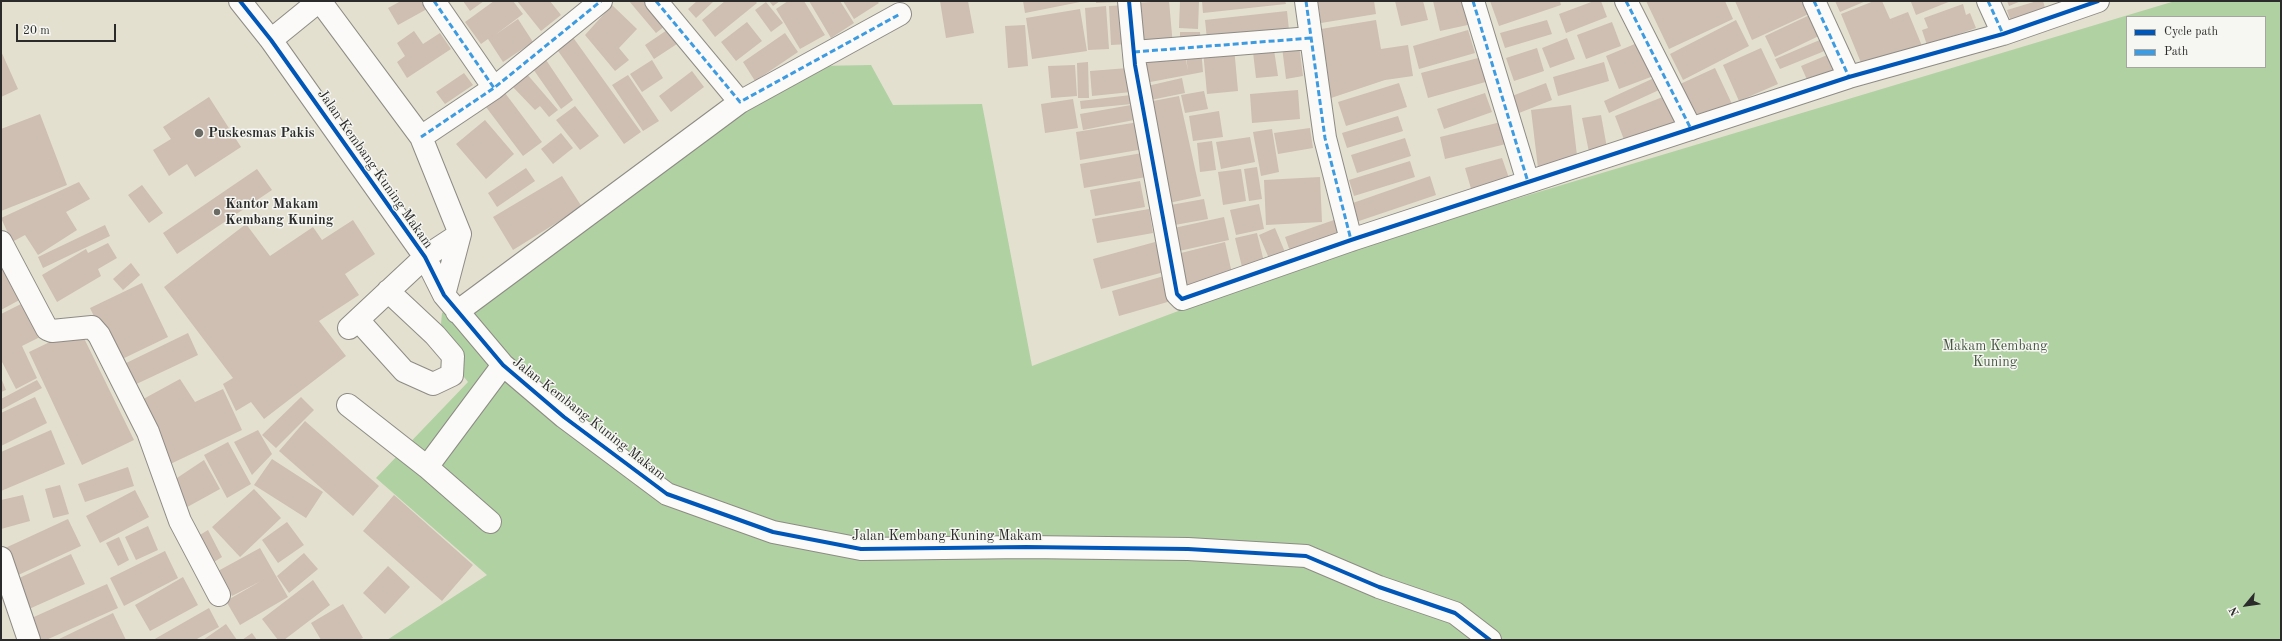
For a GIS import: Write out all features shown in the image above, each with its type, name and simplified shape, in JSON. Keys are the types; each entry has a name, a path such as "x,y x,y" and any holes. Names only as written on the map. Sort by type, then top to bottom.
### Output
{"street":[{"name":"Jalan Kembang Kuning Makam","path":"240,1 271,40 425,257 444,295 457,312 503,365 564,417 667,494 773,532 861,549 1026,547 1188,549 1306,556 1379,587 1455,613 1490,640"},
{"path":"271,40 320,1 421,137 460,234 425,257 388,291 354,324 404,371 432,384 452,375 452,356 435,335 388,291"},
{"path":"434,1 494,88"},
{"path":"421,137 494,88 602,1"},
{"path":"656,1 740,102"},
{"path":"1129,1 1134,52 1179,298 1185,299 1351,240 1849,77 2003,34 2098,1"},
{"path":"1306,1 1326,138 1351,240"},
{"path":"1473,1 1528,182"},
{"path":"1626,1 1691,129"},
{"path":"1814,1 1849,77"},
{"path":"1988,1 2003,34"},
{"path":"457,312 740,102 900,14"},
{"path":"1134,52 1311,38"},
{"name":"Jalan Kembang Kuning Makam","path":"444,295 460,234"},
{"path":"1,242 46,329 52,331 92,327 99,335 148,432 180,521 219,595"},
{"path":"427,467 503,365"},
{"path":"348,405 427,467 490,522"},
{"path":"1,558 29,640"}],"green space":[{"name":"Makam Kembang Kuning","path":"2175,1 2281,1 2281,640 387,640 487,575 376,478 468,382 439,346 442,313 487,284 615,186 816,66 871,65 893,105 982,104 1032,366 1322,257"}],"building":[{"path":"401,1 423,1 427,9 398,25 388,8"},
{"path":"463,1 484,1 470,11"},
{"path":"494,1 513,1 523,14 495,35 518,19 533,42 503,62 488,39 481,44 465,22"},
{"path":"517,1 550,1 561,15 541,31"},
{"path":"629,1 652,1 670,22 656,33"},
{"path":"697,1 714,1 696,18 688,9"},
{"path":"725,1 755,1 757,3 715,37 702,20"},
{"path":"769,1 780,1 773,6"},
{"path":"788,1 804,1 825,35 800,49 776,9"},
{"path":"809,1 840,1 854,23 831,38"},
{"path":"843,1 877,1 879,3 854,19"},
{"path":"940,1 968,1 974,33 946,38"},
{"path":"1023,1 1080,1 1080,2 1025,13"},
{"path":"1096,1 1120,1 1120,2 1096,3"},
{"path":"1169,1 1173,46 1138,49 1134,3"},
{"path":"1180,1 1199,1 1198,29 1179,28"},
{"path":"1202,1 1285,1 1286,4 1203,13"},
{"path":"1374,1 1376,14 1321,23 1318,2"},
{"path":"1395,1 1423,1 1428,20 1401,26"},
{"path":"1433,1 1466,1 1472,24 1440,31"},
{"path":"1490,1 1560,1 1561,5 1499,26"},
{"path":"1594,1 1601,1 1607,17 1566,33 1559,14"},
{"path":"1646,1 1725,1 1733,19 1669,49"},
{"path":"1735,1 1808,1 1813,12 1752,40"},
{"path":"1835,1 1866,1 1840,12"},
{"path":"1874,1 1882,1 1890,19 1908,12 1922,46 1864,70 1841,14"},
{"path":"1913,1 1951,1 1916,15 1911,2"},
{"path":"2007,1 2021,1 2009,6"},
{"path":"2037,1 2043,1 2046,11 2011,22 2007,10"},
{"path":"766,2 783,23 771,32 755,10"},
{"path":"1963,4 1966,15 1970,13 1976,28 1927,45 1922,30 1928,28 1924,18"},
{"path":"612,5 637,29 619,48 629,60 615,71 585,35"},
{"path":"1126,5 1129,44 1111,45 1109,6"},
{"path":"1106,6 1109,49 1088,50 1085,8"},
{"path":"1080,9 1087,51 1032,59 1026,18"},
{"path":"1287,11 1289,30 1207,39 1205,20"},
{"path":"1814,13 1823,34 1775,57 1765,36"},
{"path":"1376,20 1381,49 1408,45 1413,76 1385,80 1331,98 1321,29"},
{"path":"1547,20 1552,34 1505,48 1500,33"},
{"path":"1736,20 1749,46 1683,80 1670,54"},
{"path":"747,22 762,41 736,61 721,42"},
{"path":"1612,22 1621,46 1586,59 1577,35"},
{"path":"1025,25 1028,66 1008,68 1005,26"},
{"path":"673,26 683,40 654,59 645,45"},
{"path":"1468,30 1475,53 1419,69 1413,46"},
{"path":"414,31 423,44 440,33 451,49 407,78 397,62 405,56 397,43"},
{"path":"1180,32 1200,32 1201,44 1180,45"},
{"path":"785,33 798,52 755,81 743,62"},
{"path":"572,36 641,132 624,144 556,48"},
{"path":"1567,38 1575,59 1550,68 1542,48"},
{"path":"1822,39 1827,50 1780,69 1775,59"},
{"path":"1642,41 1656,75 1619,89 1606,56"},
{"path":"1299,45 1303,76 1286,79 1282,47"},
{"path":"1234,47 1238,91 1207,94 1203,50"},
{"path":"1201,48 1203,72 1145,83 1140,58 1184,50 1188,71 1185,49"},
{"path":"1537,48 1544,71 1514,81 1506,58"},
{"path":"1761,48 1778,84 1739,101 1723,65"},
{"path":"1274,50 1278,76 1256,78 1253,52"},
{"path":"1,51 18,89 1,97"},
{"path":"1832,53 1839,69 1808,82 1801,66"},
{"path":"544,57 573,100 561,109 531,66"},
{"path":"1482,57 1489,81 1428,98 1421,73"},
{"path":"652,60 663,78 642,92 630,74"},
{"path":"1088,62 1089,98 1078,98 1077,63"},
{"path":"1604,62 1609,81 1558,96 1553,77"},
{"path":"1075,65 1077,96 1051,98 1048,66"},
{"path":"1128,68 1131,92 1092,96 1090,71"},
{"path":"1715,68 1732,104 1694,122 1678,85"},
{"path":"692,71 704,87 671,112 659,96"},
{"path":"464,73 473,85 445,104 436,92"},
{"path":"526,73 558,110 549,117 540,106 535,110 512,86"},
{"path":"628,75 659,121 643,131 612,85"},
{"path":"1182,78 1185,93 1146,101 1143,87"},
{"path":"1654,78 1659,90 1609,113 1604,101"},
{"path":"1399,83 1407,107 1346,126 1338,102"},
{"path":"1546,83 1552,100 1519,113 1512,96"},
{"path":"1298,90 1300,119 1252,123 1250,94"},
{"path":"1204,91 1208,109 1185,113 1181,95"},
{"path":"505,93 542,142 523,156 486,107"},
{"path":"1485,93 1492,112 1444,129 1437,109"},
{"path":"1670,94 1682,123 1626,145 1615,116"},
{"path":"1131,95 1132,104 1081,109 1080,101"},
{"path":"1179,96 1201,196 1169,203 1148,102"},
{"name":"Puskesmas Pakis","path":"209,97 241,147 195,177 187,164 169,176 153,150 171,139 163,127"},
{"path":"1073,99 1078,128 1045,133 1041,104"},
{"path":"1131,105 1134,120 1083,130 1080,114"},
{"path":"1571,105 1578,164 1538,168 1531,110"},
{"path":"575,106 599,136 580,150 556,120"},
{"path":"1219,111 1223,137 1193,141 1189,116"},
{"path":"40,114 67,185 1,211 1,129"},
{"path":"1601,115 1607,148 1589,152 1582,118"},
{"path":"1398,116 1403,131 1347,148 1342,133"},
{"path":"485,120 514,154 486,179 456,144"},
{"path":"1505,121 1510,143 1445,159 1440,137"},
{"path":"1139,122 1144,149 1080,160 1076,132"},
{"path":"1310,128 1313,148 1278,154 1274,133"},
{"path":"1272,129 1279,172 1261,176 1253,132"},
{"path":"561,133 573,148 553,164 541,149"},
{"path":"1250,137 1255,162 1221,169 1216,142"},
{"path":"1405,138 1411,156 1357,173 1351,155"},
{"path":"1212,141 1216,170 1200,172 1197,143"},
{"path":"1142,153 1146,177 1084,188 1080,164"},
{"path":"1502,158 1510,181 1472,192 1465,168"},
{"path":"1410,161 1415,177 1354,196 1349,180"},
{"path":"1257,167 1262,199 1249,201 1244,169"},
{"path":"526,168 535,181 497,207 488,193"},
{"name":"Kantor Makam Kembang Kuning","path":"257,169 272,190 177,254 163,233"},
{"path":"1241,169 1246,201 1223,205 1218,172"},
{"path":"562,176 582,207 513,250 493,217"},
{"path":"1430,176 1436,195 1356,222 1350,204"},
{"path":"1320,177 1322,222 1266,225 1264,180"},
{"path":"1140,181 1145,207 1095,216 1090,190"},
{"path":"79,182 90,199 66,212 77,230 38,255 25,235 12,242 1,218"},
{"path":"142,185 163,213 149,223 128,195"},
{"path":"1204,199 1208,219 1169,226 1165,206"},
{"path":"1259,204 1264,229 1236,235 1230,210"},
{"path":"1149,209 1153,233 1097,243 1092,219"},
{"path":"1224,217 1229,240 1179,251 1174,228"},
{"path":"353,220 375,254 345,274 359,295 319,321 346,356 264,419 251,402 236,411 223,384 233,378 164,287 246,224 270,256 313,227 322,240"},
{"path":"1334,220 1340,237 1291,254 1285,237"},
{"path":"105,225 110,236 43,268 38,257"},
{"path":"1275,228 1287,257 1271,263 1259,235"},
{"path":"1257,233 1264,262 1242,267 1235,238"},
{"path":"1155,242 1164,272 1101,289 1093,259"},
{"path":"1225,242 1233,278 1182,290 1173,255"},
{"path":"108,243 117,258 98,269 101,276 57,302 42,275 86,249 88,253"},
{"path":"1,254 23,298 1,310"},
{"path":"131,263 140,275 123,290 113,279"},
{"path":"1164,276 1171,301 1119,316 1112,291"},
{"path":"142,283 168,337 116,362 90,308"},
{"path":"25,302 42,336 22,346 37,378 16,389 1,360 1,314"},
{"path":"79,328 134,440 82,465 29,352"},
{"path":"188,333 198,355 128,388 118,367"},
{"path":"1,378 6,390 1,392"},
{"path":"180,379 195,402 223,389 242,430 164,467 136,403"},
{"path":"37,380 42,388 1,410 1,399"},
{"path":"35,397 47,423 1,446 1,413"},
{"path":"301,397 314,410 276,448 262,435"},
{"path":"305,421 379,486 353,516 279,451"},
{"path":"51,430 65,464 1,491 1,452"},
{"path":"258,430 272,454 252,475 234,442"},
{"path":"228,442 251,484 227,498 204,455"},
{"path":"272,459 323,492 306,518 254,485"},
{"path":"204,460 220,489 180,511 168,484"},
{"path":"128,467 134,486 85,502 78,484"},
{"path":"60,485 69,514 53,518 45,489"},
{"path":"254,489 281,518 240,557 212,527"},
{"path":"135,490 149,517 100,543 86,516"},
{"path":"23,495 30,521 1,529 1,500"},
{"path":"394,495 473,565 442,601 363,531"},
{"path":"68,519 81,546 16,576 3,549"},
{"path":"287,522 304,545 278,563 262,540"},
{"path":"148,526 158,550 136,560 125,537"},
{"path":"208,530 222,557 209,565 195,538"},
{"path":"119,537 129,560 118,566 106,543"},
{"path":"260,548 288,597 240,625 226,601 261,581 232,596 218,571"},
{"path":"165,551 178,578 124,606 110,578"},
{"path":"304,553 318,569 289,593 277,576"},
{"path":"71,554 85,584 29,609 15,580"},
{"path":"388,566 410,587 385,614 363,593"},
{"path":"183,577 198,605 150,631 135,605"},
{"path":"313,580 330,605 284,640 278,640 262,619"},
{"path":"107,584 118,608 46,640 34,640 25,621"},
{"path":"343,604 363,638 358,640 321,640 311,623"},
{"path":"209,608 219,627 195,640 153,640"},
{"path":"113,613 126,640 57,640"},
{"path":"226,624 237,640 203,640"},
{"path":"252,633 257,640 242,640"}],"marked path":[{"path":"434,1 494,88"},
{"path":"421,137 494,88 601,1"},
{"path":"656,1 740,102 900,14"},
{"path":"1306,1 1325,138 1351,240"},
{"path":"1473,1 1528,182"},
{"path":"1626,1 1691,129"},
{"path":"1814,1 1849,77"},
{"path":"1988,1 2003,34"},
{"path":"1134,52 1311,38"}],"cycle path":[{"path":"240,1 271,40 425,257 444,295 503,365 564,417 667,494 773,532 861,549 1026,547 1188,549 1306,556 1379,587 1455,613 1490,640"},
{"path":"1129,1 1135,65 1177,294 1182,299 1351,240 1849,77 2003,34 2098,1"}],"place":[{"name":"Puskesmas Pakis","path":"199,133"},
{"name":"Kantor Makam Kembang Kuning","path":"217,212"}]}
